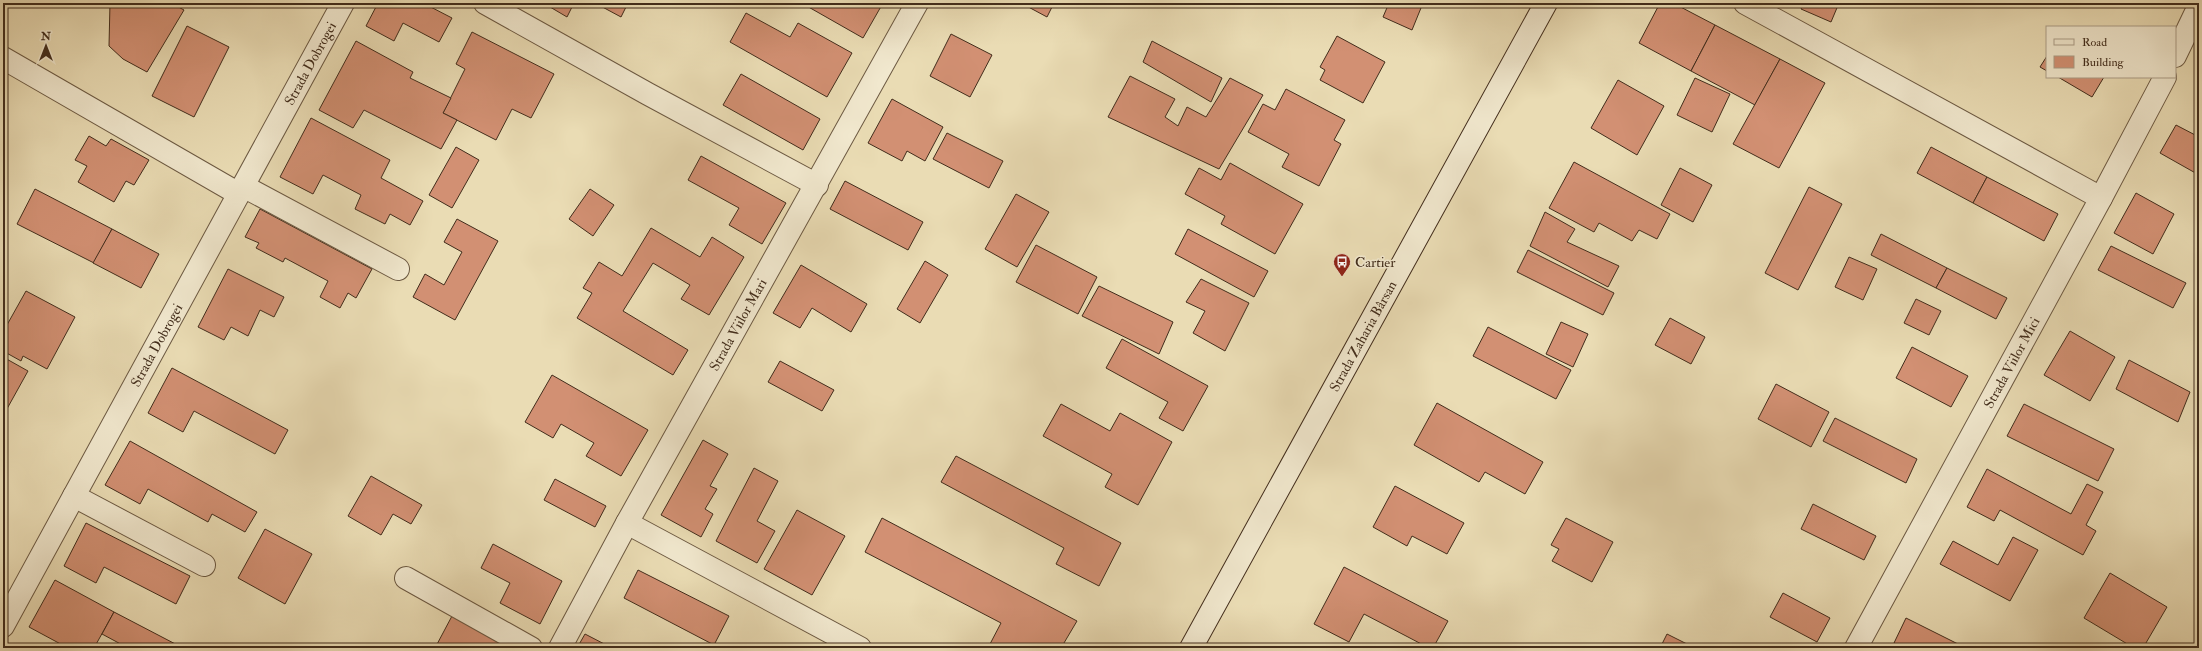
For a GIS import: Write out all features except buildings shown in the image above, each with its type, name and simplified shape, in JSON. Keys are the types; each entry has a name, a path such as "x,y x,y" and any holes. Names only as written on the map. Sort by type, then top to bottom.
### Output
{"street":[{"name":"Strada Dobrogei","path":"3,626 343,3"},
{"path":"485,3 648,94 817,185"},
{"name":"Strada Viilor Mari","path":"560,648 627,523 817,185 917,3"},
{"name":"Strada Zaharia Bârsan","path":"1191,648 1546,3"},
{"path":"1745,3 2101,198"},
{"path":"2176,54 2199,6"},
{"path":"3,58 241,190 398,269"},
{"name":"Strada Viilor Mici","path":"1856,648 2101,198 2164,78"},
{"path":"74,496 204,565"},
{"path":"627,523 860,648"},
{"path":"406,578 531,648"}],"place":[{"name":"Cartier","path":"1342,277"}]}
